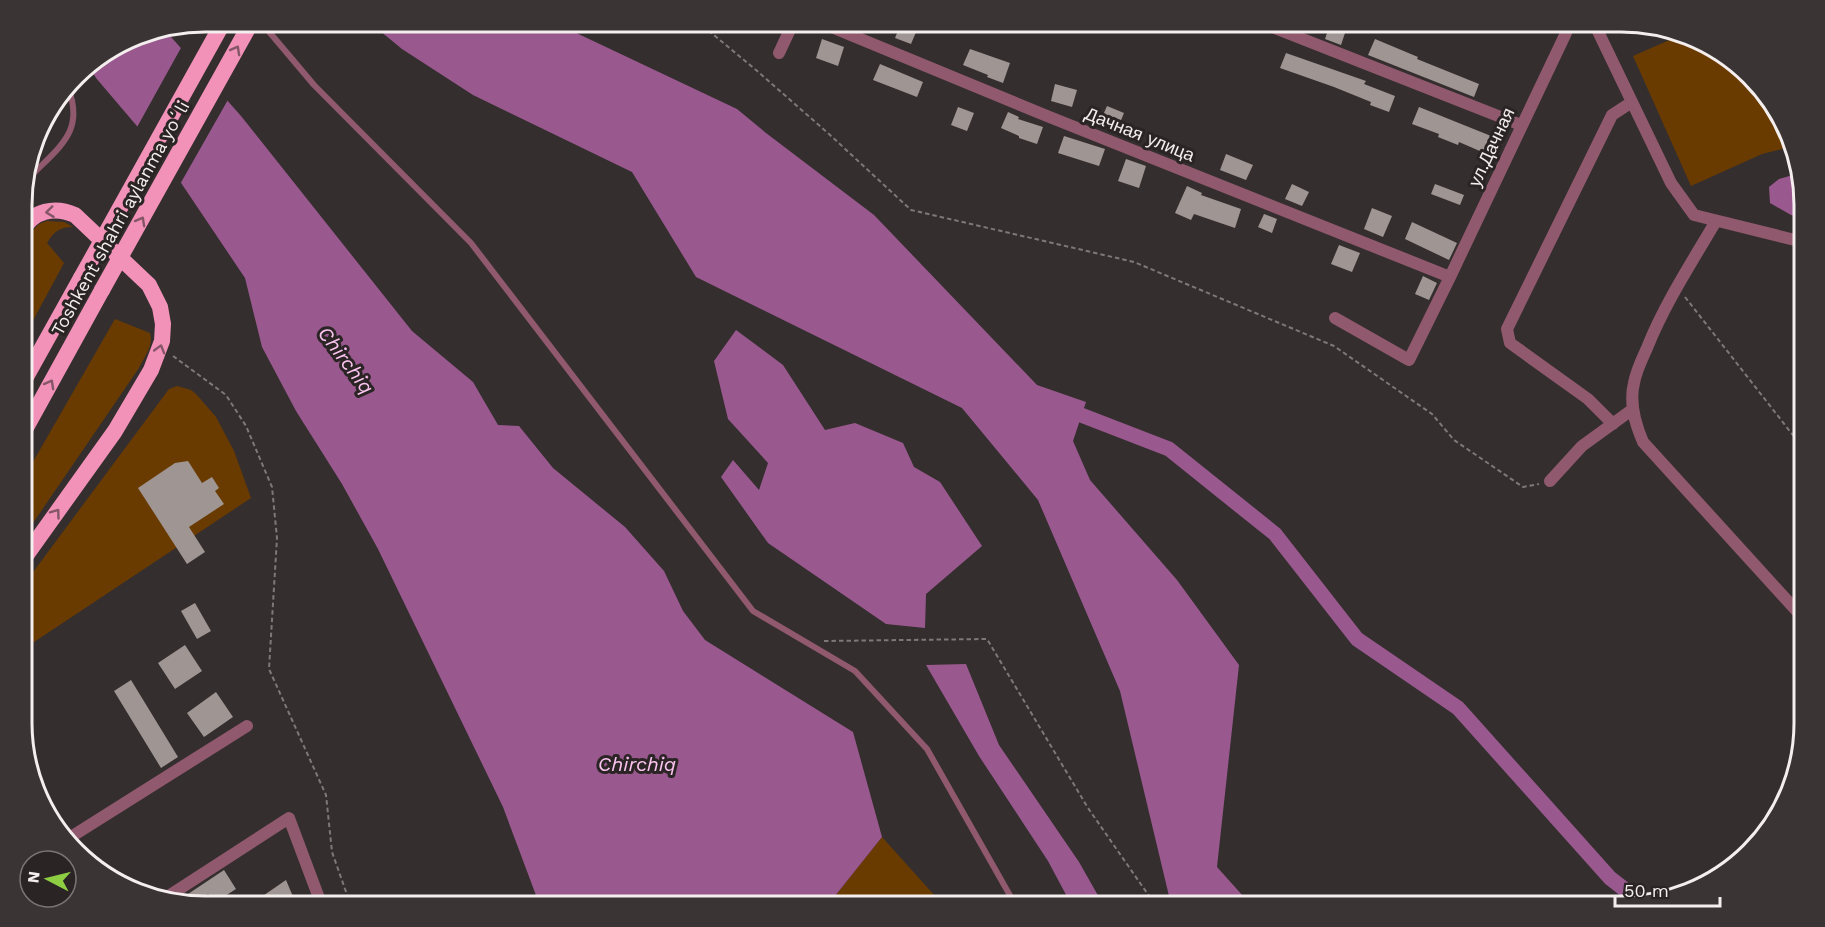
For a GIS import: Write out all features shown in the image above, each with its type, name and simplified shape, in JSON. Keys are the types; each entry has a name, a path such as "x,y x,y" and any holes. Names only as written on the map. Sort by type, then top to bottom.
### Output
{"highway":[{"name":"Toshkent shahri aylanma yoʻli","path":"32,367 218,31"},
{"name":"Toshkent shahri aylanma yoʻli","path":"32,418 246,31"},
{"path":"31,548 115,430 151,370 160,350 164,324 160,307 149,285 81,219 69,212 53,210 32,217"}],"street":[{"path":"779,53 789,31"},
{"name":"Дачная улица","path":"841,31 1450,277"},
{"path":"1282,31 1521,125"},
{"path":"1598,31 1671,183 1694,215 1794,240"},
{"name":"ул.Дачная","path":"1335,318 1409,360 1566,33"},
{"path":"1613,424 1588,399 1510,343 1508,329 1612,115 1632,102"},
{"path":"1716,221 1655,328 1638,367 1633,383 1633,409 1636,425 1643,442 1794,608"},
{"path":"1550,481 1581,446 1633,409"},
{"path":"73,836 247,726"},
{"path":"174,893 289,818 318,896"}],"lane":[{"path":"268,31 314,85 471,243 753,611 855,671 927,749 1010,895"},
{"path":"35,173 59,149 70,131 74,115 71,95"}],"path":[{"path":"709,31 789,98 911,210 1134,262 1334,346 1432,414 1454,440 1523,487 1550,481"},
{"path":"1678,288 1794,436"},
{"path":"160,350 178,359 226,395 246,426 272,487 277,538 269,669 326,795 332,852 347,896"},
{"path":"803,641 987,639 1088,808 1149,895"}],"shaded area":[{"path":"1671,40 1697,49 1717,61 1751,90 1776,128 1784,149 1762,154 1691,186 1633,56"},
{"path":"47,221 64,222 73,227 58,231 47,243 64,263 32,323 32,232 39,224"},
{"path":"115,319 150,333 151,342 139,368 31,525 31,464"},
{"path":"177,386 191,390 216,417 234,451 251,498 31,644 31,575 169,389"},
{"path":"882,837 935,895 835,896"}],"water":[{"path":"380,31 572,31 737,109 874,215 1037,385 1086,402 1073,441 1090,480 1177,580 1239,665 1217,867 1242,895 1169,895 1120,691 1038,500 962,408 696,277 632,172 473,95 402,49"},
{"name":"Chirchiq","path":"170,35 241,116 412,331 473,382 498,425 519,426 553,468 625,527 664,571 683,611 705,640 853,732 882,837 835,896 536,896 503,807 378,549 342,484 296,411 262,347 245,278 165,159 93,72 118,55 138,45"},
{"path":"1791,176 1794,216 1770,203 1769,187 1779,179"},
{"path":"736,330 783,365 825,430 855,423 903,443 914,467 940,482 982,546 926,594 925,628 886,624 768,543 721,477 733,460 759,490 768,463 728,419 714,361"},
{"path":"966,664 999,745 1079,862 1098,895 1066,895 1048,861 979,756 926,665"}],"pier":[{"path":"182,46 229,98 179,186 136,129"}],"building":[{"path":"898,31 916,31 911,44 895,38"},
{"path":"1328,31 1346,31 1341,45 1325,39"},
{"path":"822,39 844,47 838,66 816,58"},
{"path":"1375,39 1479,84 1474,97 1368,55"},
{"path":"970,49 1010,63 1003,83 963,65"},
{"path":"1286,53 1366,81 1364,84 1395,96 1389,112 1334,87 1280,68"},
{"path":"880,64 923,82 917,97 873,80"},
{"path":"1055,84 1077,90 1072,107 1051,101"},
{"path":"1107,106 1124,113 1117,130 1100,122"},
{"path":"958,107 974,113 967,131 951,125"},
{"path":"1419,107 1496,138 1489,155 1459,142 1458,145 1438,137 1439,134 1412,124"},
{"path":"1008,112 1019,117 1018,119 1043,127 1037,144 1019,138 1001,128"},
{"path":"1064,136 1105,149 1099,166 1058,153"},
{"path":"1226,154 1253,165 1246,180 1220,170"},
{"path":"1126,159 1146,166 1139,188 1118,181"},
{"path":"1292,184 1309,192 1302,206 1285,199"},
{"path":"1435,184 1464,195 1460,205 1431,194"},
{"path":"1187,186 1202,193 1201,195 1241,209 1235,228 1194,214 1191,220 1175,213"},
{"path":"1372,208 1392,216 1383,237 1364,229"},
{"path":"1264,214 1277,219 1272,233 1258,227"},
{"path":"1412,222 1457,243 1449,260 1405,239"},
{"path":"1339,245 1360,253 1352,272 1331,264"},
{"path":"1423,276 1437,283 1429,300 1415,294"},
{"path":"188,461 202,483 212,477 219,488 215,491 224,504 189,527 205,552 187,564 138,488 175,463"},
{"path":"195,603 211,631 197,639 181,611"},
{"path":"185,645 202,671 175,689 158,663"},
{"path":"131,680 178,757 161,768 114,691"},
{"path":"216,692 233,717 204,737 187,713"},
{"path":"224,870 236,889 225,896 187,894"},
{"path":"286,880 293,896 263,896"}],"waterway":[{"path":"1081,415 1169,449 1275,534 1357,639 1458,708 1610,878 1632,895"}]}
